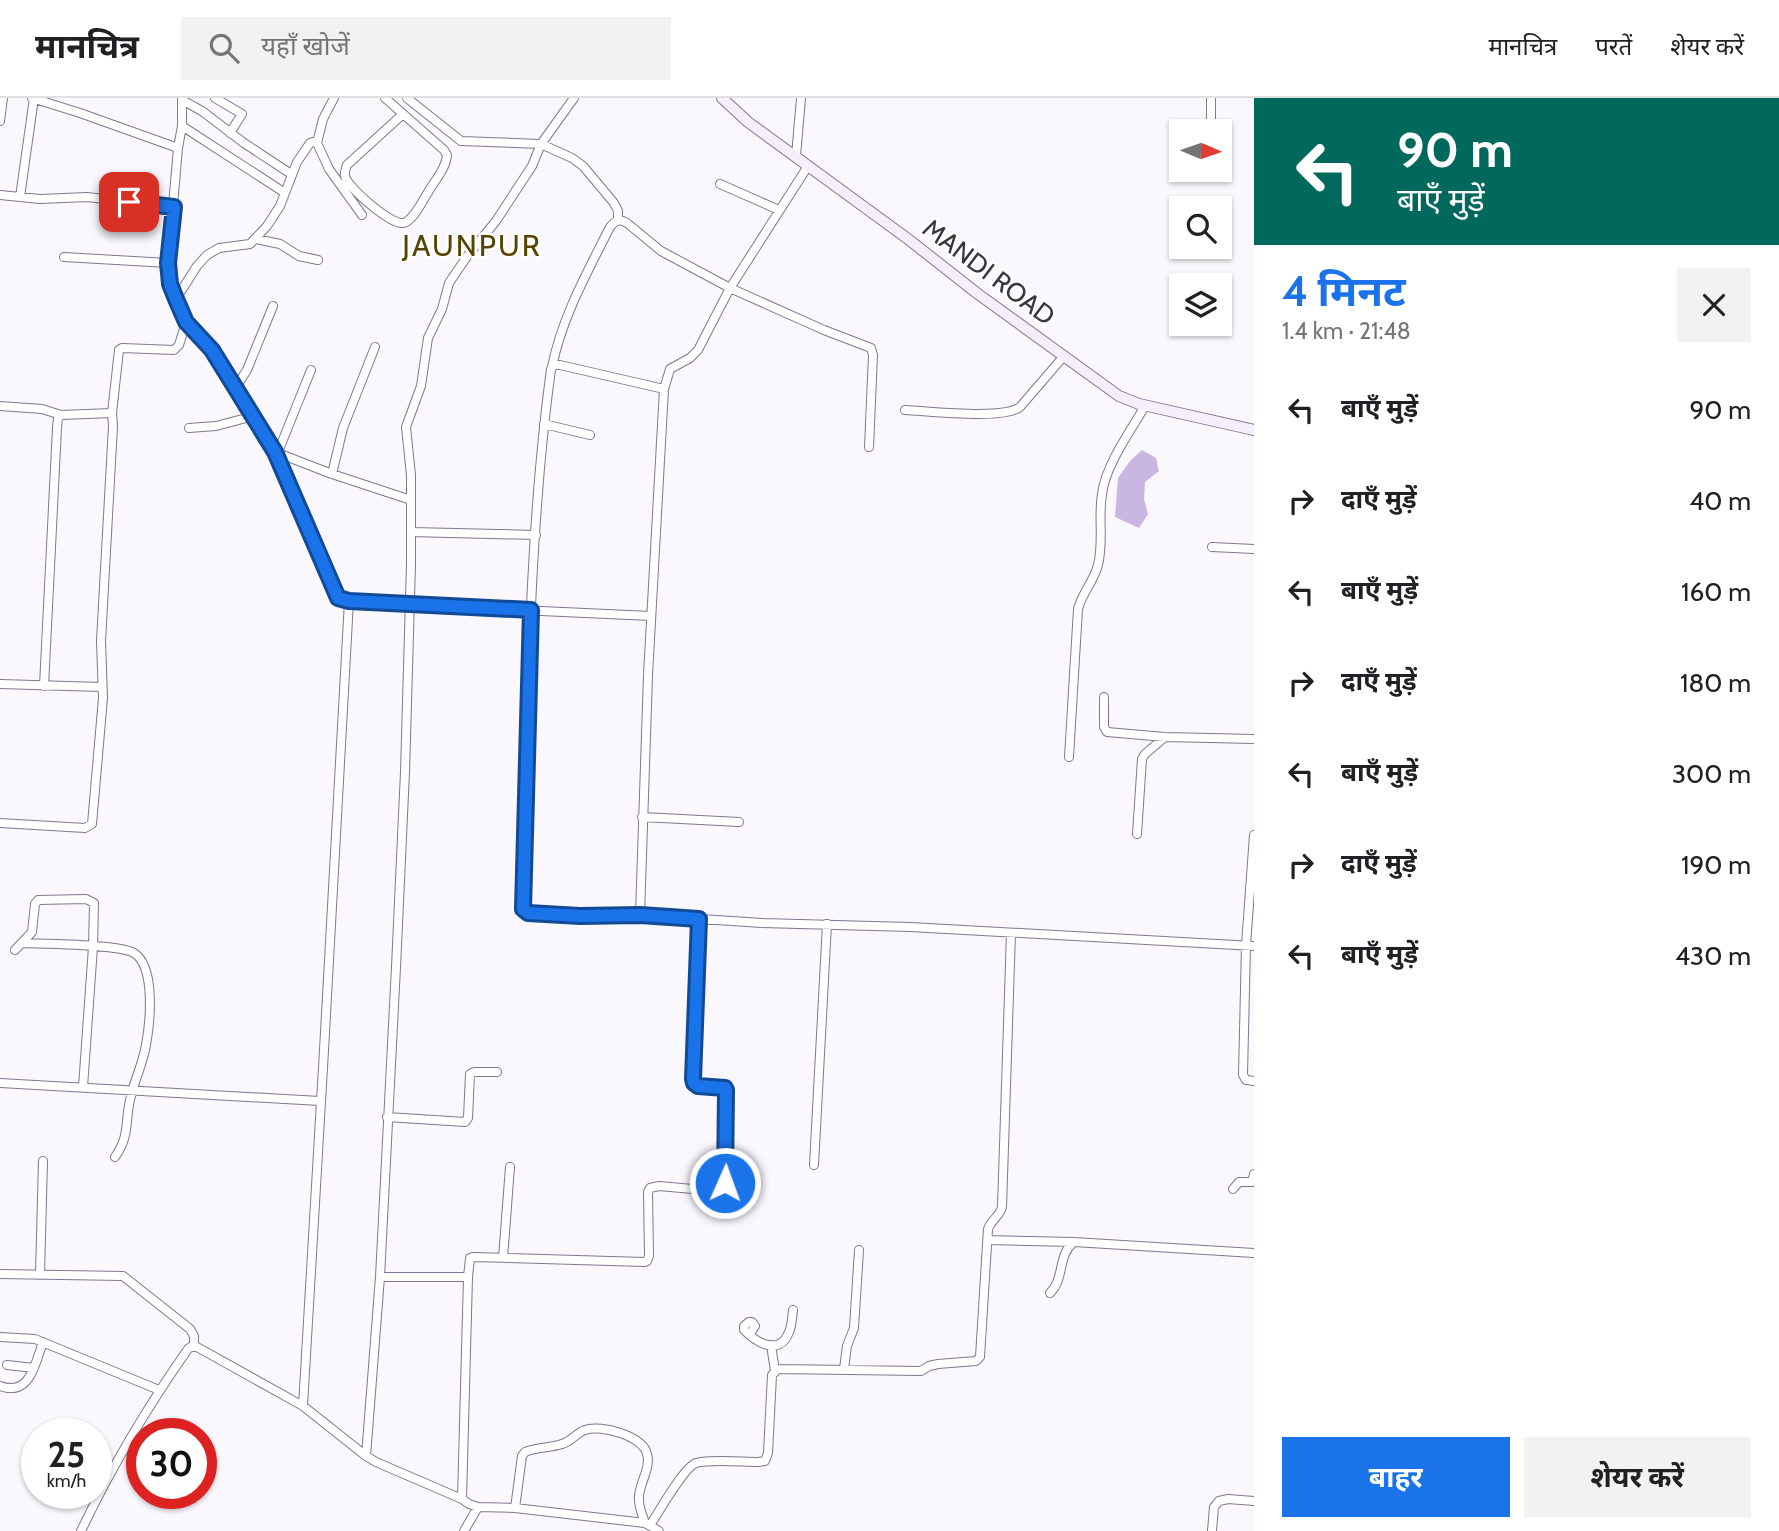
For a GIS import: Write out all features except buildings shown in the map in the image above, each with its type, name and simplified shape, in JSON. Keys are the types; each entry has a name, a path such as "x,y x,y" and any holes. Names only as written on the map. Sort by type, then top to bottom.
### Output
{"street":[{"path":"0,121 3,98"},
{"path":"20,197 33,98 178,148"},
{"path":"215,98 242,114 230,132"},
{"path":"334,98 323,119 317,143 329,169 362,215"},
{"path":"385,98 444,150 447,155 447,160 415,213 406,223 401,224 390,220 365,200 345,178 345,173 347,165 403,114"},
{"path":"407,98 461,141 541,144 572,158 583,166 618,211 618,220 610,228 560,332 544,424 531,610 523,909 528,913 580,916 640,915 1250,946"},
{"path":"366,1456 380,1278 397,953 410,604 411,475 407,427 421,386 428,338 449,283 496,221 532,166 541,144 575,98"},
{"name":"MANDI ROAD","path":"722,98 748,122 1119,396 1145,406 1254,430"},
{"path":"796,156 801,98"},
{"path":"1211,98 1211,119"},
{"path":"182,99 291,174"},
{"path":"182,99 182,126 168,263 170,284 186,322 212,350 277,452 338,598 349,601 651,616"},
{"path":"182,126 285,193"},
{"path":"176,299 207,255 219,248 246,245 256,239 275,215 299,158 310,143 317,143"},
{"path":"640,915 651,616 664,389 670,369 690,358 698,350 730,288 808,166"},
{"path":"720,184 779,210"},
{"path":"0,195 45,199 87,197 174,207"},
{"path":"618,220 627,223 661,251 730,288 873,350 869,447"},
{"path":"256,239 280,244 299,256 318,260"},
{"path":"64,257 168,263"},
{"path":"236,387 247,370 273,306"},
{"path":"0,823 85,828 90,826 93,819 102,709 101,641 114,426 112,413 119,350 174,350 179,345 186,322"},
{"path":"332,474 342,428 375,347"},
{"path":"905,410 989,414 1015,411 1063,356"},
{"path":"552,367 560,365 664,389"},
{"path":"277,452 311,370"},
{"path":"0,406 42,409 61,415 112,413"},
{"path":"1069,757 1078,609 1100,558 1102,493 1107,472 1145,406"},
{"path":"44,686 57,428 61,415"},
{"path":"189,428 226,425 254,416"},
{"path":"544,424 590,435"},
{"path":"277,452 332,474 411,500"},
{"path":"411,532 536,535"},
{"path":"1212,547 1254,549"},
{"path":"303,1406 349,601"},
{"path":"0,684 102,687"},
{"path":"1104,697 1104,727 1107,732 1254,740"},
{"path":"1137,834 1142,759 1165,737"},
{"path":"642,817 739,822"},
{"path":"1254,835 1243,1075 1246,1080 1254,1081"},
{"path":"83,1087 93,947 94,906 92,901 86,899 38,900 35,904 32,932 19,946 93,947 132,952 143,963 147,974 149,1000 146,1044 132,1091 124,1144 115,1157"},
{"path":"463,1499 468,1277 471,1257 645,1262 649,1256 650,1188 659,1186 715,1191 724,1187 726,1090 698,1086 693,1079 699,919"},
{"path":"814,1165 827,924"},
{"path":"648,1524 693,1464 765,1461 768,1453 772,1375 781,1368 921,1371 932,1365 979,1359 982,1353 989,1226 1002,1207 1011,933"},
{"path":"387,1117 466,1122 470,1074 497,1072"},
{"path":"0,1083 320,1101"},
{"path":"40,1275 43,1161"},
{"path":"503,1258 510,1167"},
{"path":"1233,1189 1239,1182 1252,1182 1254,1174"},
{"path":"988,1240 1074,1242 1254,1253"},
{"path":"1050,1293 1057,1283 1066,1250 1074,1242"},
{"path":"844,1369 847,1346 854,1328 859,1250"},
{"path":"0,1274 123,1276 190,1329 194,1336 194,1346"},
{"path":"380,1278 468,1277"},
{"path":"750,1334 758,1342 771,1345 781,1342 788,1335 793,1310"},
{"path":"0,1337 29,1338 43,1342 159,1390"},
{"path":"0,1386 12,1389 21,1387 34,1367 43,1342"},
{"path":"771,1345 775,1371"},
{"path":"194,1346 303,1406 366,1456 469,1504 648,1524 659,1531"},
{"path":"81,1531 103,1486 159,1390 188,1349 194,1346"},
{"path":"7,1365 34,1367"},
{"path":"515,1508 522,1456 525,1452 565,1444 588,1429 611,1430 640,1444 647,1454 647,1468 639,1504 648,1524"},
{"path":"1212,1531 1214,1507 1219,1501 1254,1501"},
{"path":"464,1531 478,1507"}],"shaded area":[{"path":"1142,450 1156,458 1159,471 1145,482 1144,499 1148,514 1139,528 1115,517 1118,478"}],"district":[{"name":"JAUNPUR","path":"472,246"}],"route":[{"path":"129,202 174,207 168,263 170,284 176,299 186,322 212,350 275,452 339,600 531,610 523,909 528,913 580,916 640,915 699,919 693,1079 698,1086 726,1090 725,1183"}]}
